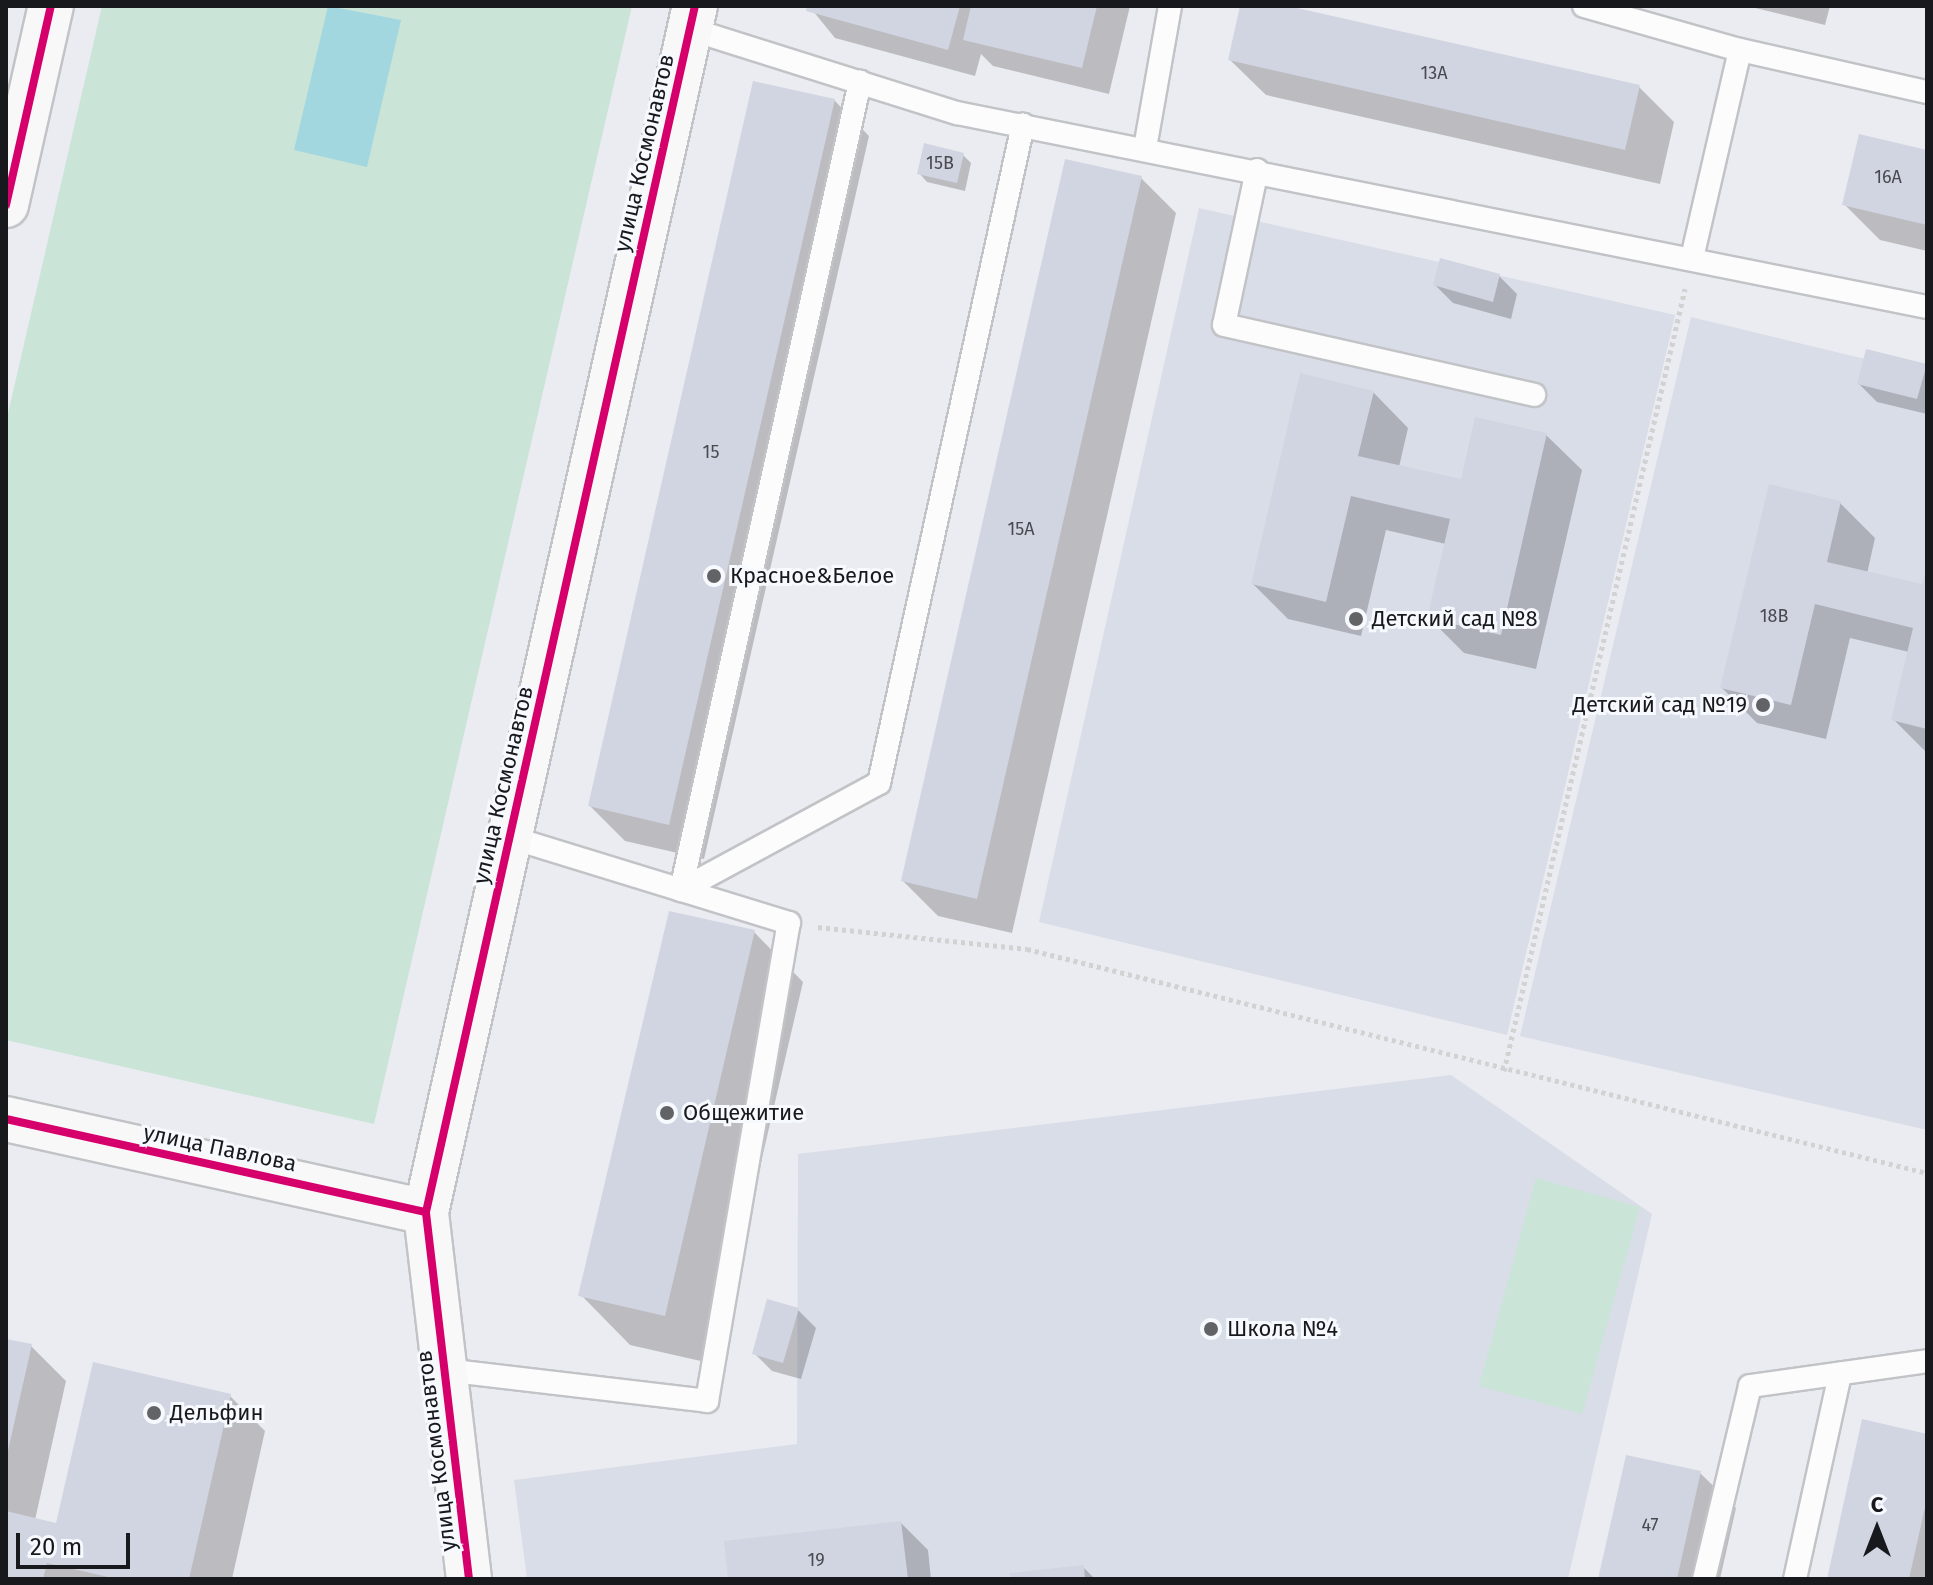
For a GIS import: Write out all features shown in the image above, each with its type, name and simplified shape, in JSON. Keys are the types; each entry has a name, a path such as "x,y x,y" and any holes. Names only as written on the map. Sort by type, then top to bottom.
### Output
{"street":[{"path":"6,205 51,6"},
{"name":"улица Космонавтов","path":"469,1579 426,1212 693,18"},
{"name":"улица Павлова","path":"6,1119 426,1212"}],"lane":[{"path":"1145,148 1170,6"},
{"path":"1584,6 1740,50 1927,92"},
{"path":"693,18 860,82 957,113 1257,170 1927,307"},
{"path":"1692,258 1740,50"},
{"path":"681,890 860,82"},
{"path":"681,890 879,783 1023,125"},
{"path":"1257,170 1224,325 1534,395"},
{"path":"445,1370 707,1401 789,923 510,837"},
{"path":"1704,1579 1750,1386 1927,1361"},
{"path":"1795,1579 1840,1374"}],"path":[{"path":"1504,1071 1692,258"},
{"path":"789,923 1027,949 1504,1071 1927,1173"}],"shaded area":[{"name":"Детский сад №8","path":"1199,208 1675,315 1507,1035 1039,922"},
{"name":"Детский сад №19","path":"1691,317 1927,374 1927,1130 1520,1036"},
{"name":"Школа №4","path":"1451,1075 1652,1214 1568,1579 527,1579 514,1480 797,1444 798,1154"}],"green space":[{"path":"102,6 632,6 374,1124 6,1040 6,422"},
{"path":"1536,1178 1640,1207 1582,1414 1479,1386"}],"water":[{"path":"328,6 401,20 367,167 294,150"}],"building":[{"path":"807,6 960,6 948,50 806,11"},
{"path":"971,6 1097,6 1082,68 963,40"},
{"path":"1240,6 1288,6 1640,85 1625,150 1228,60"},
{"path":"753,81 835,99 669,825 588,806"},
{"path":"1859,134 1927,150 1927,225 1842,205"},
{"path":"924,143 964,153 957,183 917,174"},
{"path":"1065,159 1142,176 977,899 901,881"},
{"path":"1440,258 1500,274 1493,302 1433,285"},
{"path":"1866,349 1927,364 1917,399 1857,384"},
{"path":"1300,373 1374,391 1358,456 1461,479 1475,417 1547,433 1501,635 1427,618 1450,519 1351,496 1326,602 1251,584"},
{"path":"1769,484 1841,501 1827,562 1922,584 1927,567 1927,729 1891,720 1913,628 1815,604 1791,705 1720,688"},
{"name":"Общежитие","path":"669,911 755,930 665,1316 578,1296"},
{"path":"767,1299 799,1308 783,1363 752,1354"},
{"path":"6,1339 32,1344 7,1455 6,1455"},
{"path":"93,1362 231,1394 189,1579 117,1579 47,1563 43,1579 6,1579 6,1511 56,1523"},
{"path":"1862,1419 1927,1434 1927,1498 1909,1579 1827,1579"},
{"path":"1626,1455 1701,1471 1677,1579 1598,1579"},
{"path":"901,1521 908,1579 728,1579 724,1541"},
{"path":"1084,1565 1085,1579 1010,1579 1010,1573"}],"cycle path":[{"path":"6,205 51,6"},
{"path":"469,1579 426,1212 695,6"},
{"path":"6,1119 426,1212"}],"place":[{"name":"Красное&Белое","path":"714,576"},
{"name":"Детский сад №8","path":"1356,619"},
{"name":"Детский сад №19","path":"1763,705"},
{"name":"Общежитие","path":"667,1113"},
{"name":"Школа №4","path":"1211,1329"},
{"name":"Дельфин","path":"154,1413"}]}
